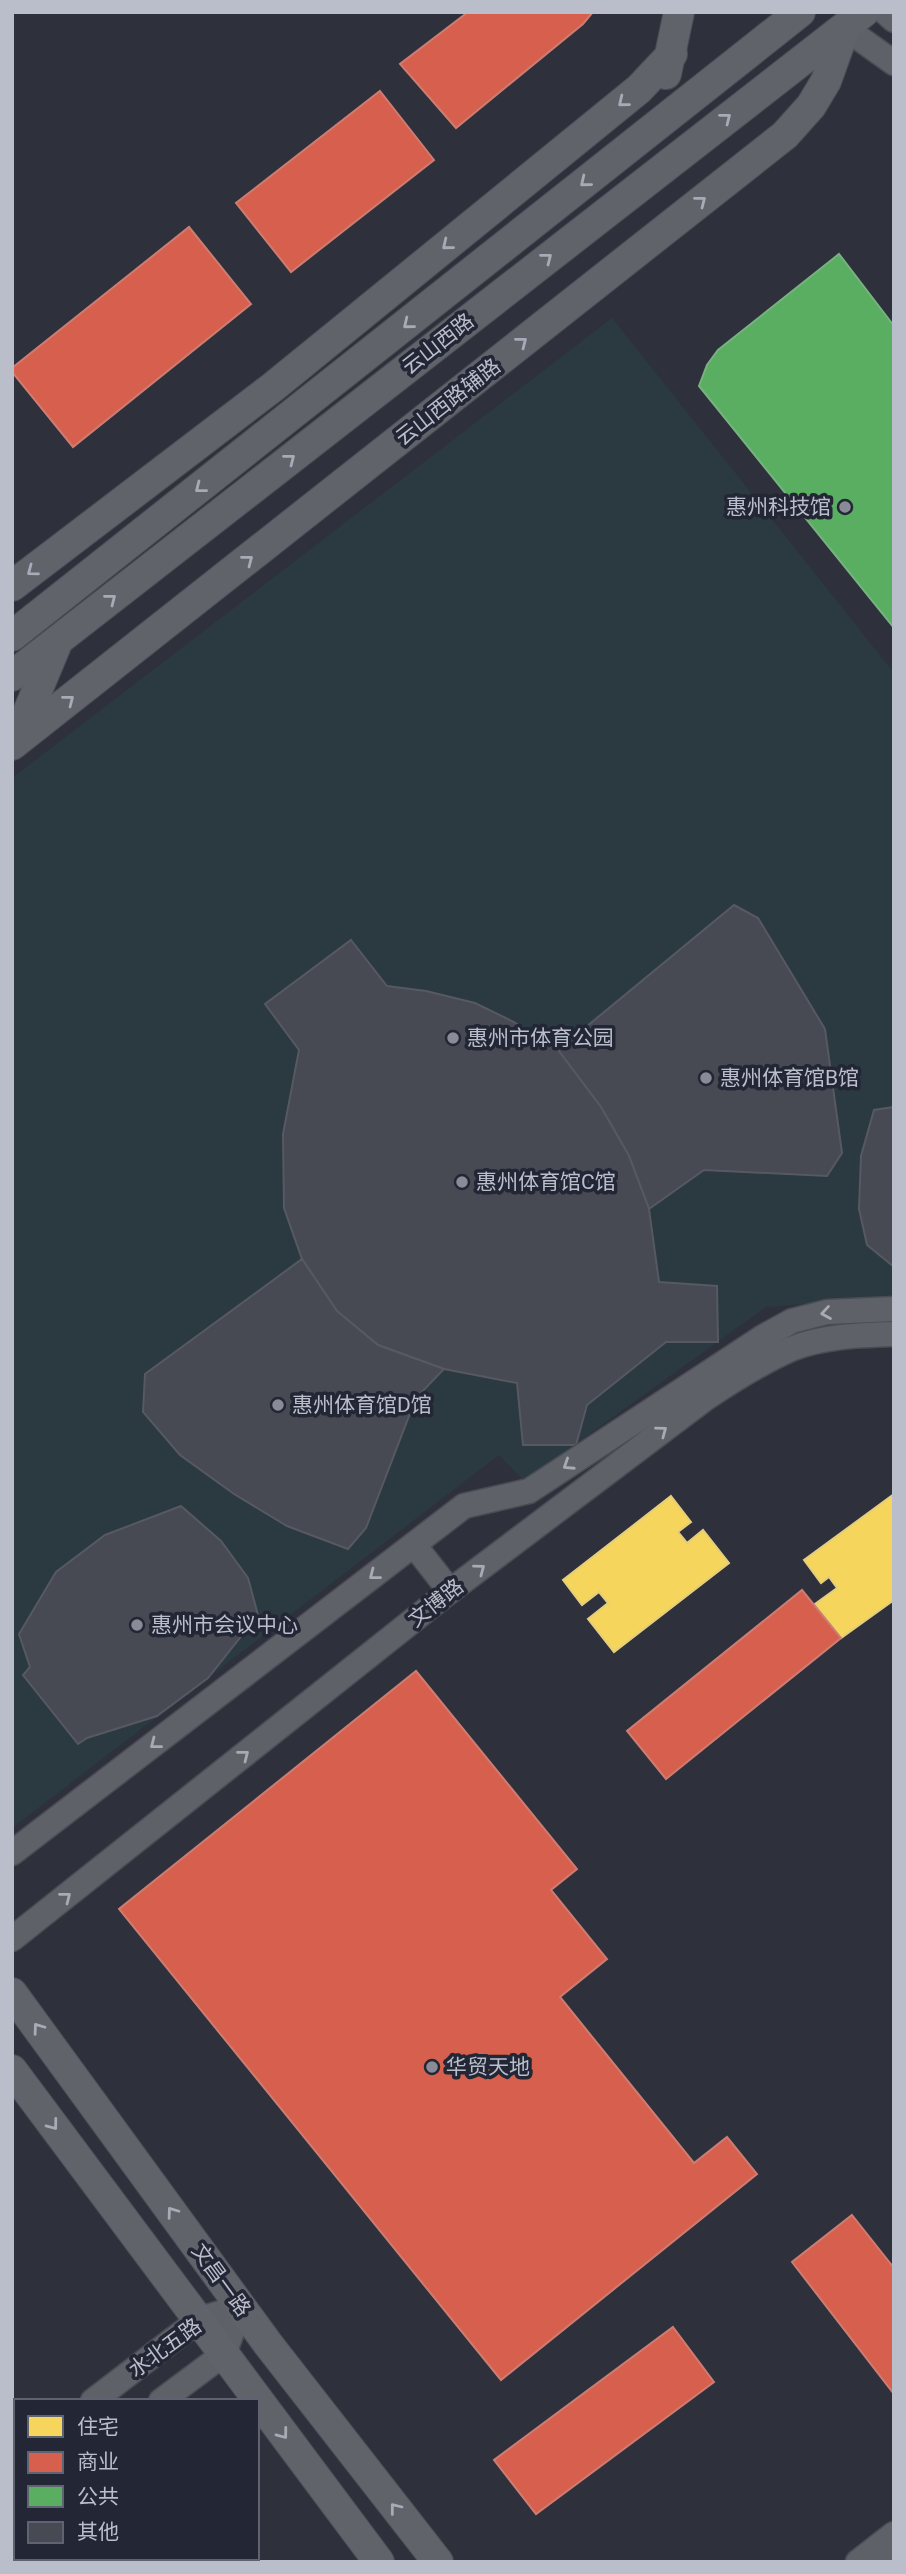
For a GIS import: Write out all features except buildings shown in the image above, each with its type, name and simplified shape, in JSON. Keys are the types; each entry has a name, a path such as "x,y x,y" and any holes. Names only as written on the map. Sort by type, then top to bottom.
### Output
{"main road":[{"path":"638,139 655,106 672,54 679,12"},
{"name":"云山西路","path":"12,636 800,12"},
{"name":"云山西路","path":"12,676 799,61 845,18"},
{"name":"云山西路辅路","path":"14,743 785,135 811,106 826,81 845,18"},
{"path":"12,586 274,387 639,89 672,54"},
{"path":"274,387 369,355"},
{"path":"84,580 145,485"},
{"path":"14,743 57,641"},
{"name":"文昌一路","path":"12,1993 241,2307 337,2435 438,2562"},
{"name":"文昌一路","path":"12,2070 258,2399"},
{"name":"文昌一路","path":"259,2401 379,2562"}],"street":[{"path":"885,12 894,20"},
{"path":"845,18 894,63"},
{"path":"12,1853 464,1506 529,1491 763,1337 792,1321 827,1312 894,1309"},
{"name":"文博路","path":"12,1939 450,1591 706,1398 751,1369 793,1348 831,1338 894,1334"},
{"path":"414,1545 450,1591"},
{"name":"水北五路","path":"96,2399 200,2319 241,2307"},
{"name":"水北五路","path":"164,2399 224,2354 241,2307"},
{"path":"858,2562 894,2534"}],"shaded area":[{"name":"惠州市体育公园","path":"612,318 894,673 894,1297 766,1307 524,1481 499,1455 12,1828 12,778"}],"place":[{"name":"惠州科技馆","path":"845,507"},
{"name":"惠州市体育公园","path":"453,1038"},
{"name":"惠州体育馆B馆","path":"706,1078"},
{"name":"惠州体育馆C馆","path":"462,1182"},
{"name":"惠州体育馆D馆","path":"278,1405"},
{"name":"惠州市会议中心","path":"137,1625"},
{"name":"华贸天地","path":"432,2067"}]}
